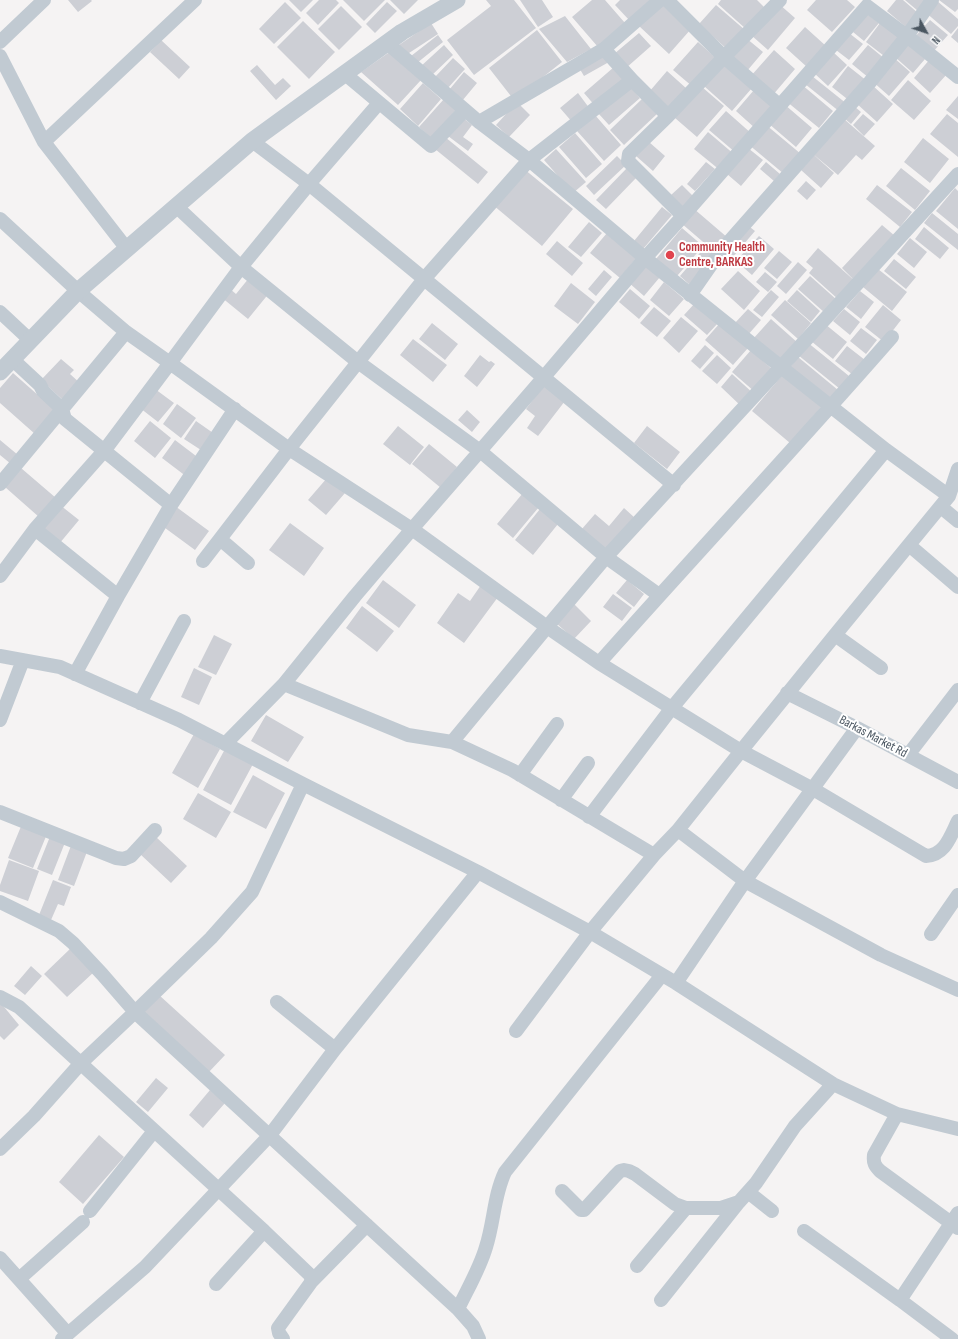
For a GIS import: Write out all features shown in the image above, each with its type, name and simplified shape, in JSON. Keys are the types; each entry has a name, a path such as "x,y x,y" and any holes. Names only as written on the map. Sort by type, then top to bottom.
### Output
{"street":[{"path":"0,42 44,0"},
{"path":"44,142 195,0"},
{"path":"0,372 78,291 252,141 402,32 457,0"},
{"path":"478,122 604,49 660,0"},
{"path":"667,0 724,57 779,105"},
{"path":"683,216 628,161 629,154 668,116 780,0"},
{"path":"690,295 720,252 864,88 907,36 932,0"},
{"path":"225,744 284,684 355,596 412,529 779,105 866,2 957,75"},
{"path":"387,43 478,122 529,160 690,295 886,450 945,501 958,521"},
{"path":"604,49 668,116"},
{"path":"0,56 44,142 128,249"},
{"path":"345,74 431,146 465,110"},
{"path":"203,562 424,279 529,160 632,80"},
{"path":"0,576 35,529 104,451 241,267 309,184 379,103"},
{"path":"252,141 309,184 674,485"},
{"path":"452,742 606,557 956,179"},
{"path":"177,206 241,267 358,362 480,451 606,557 659,595"},
{"path":"0,218 78,291 126,332 235,409 289,450 412,529 547,627 599,663 671,709 741,752 812,788 926,856 933,855 944,848 958,822"},
{"path":"0,312 30,340"},
{"path":"0,484 126,332"},
{"path":"599,663 892,338"},
{"path":"12,359 40,385 43,391 62,409 66,418 171,505"},
{"path":"75,674 171,505 235,409"},
{"path":"589,817 671,709 886,450"},
{"path":"516,1031 590,932 654,855 678,830 945,501 957,474"},
{"path":"35,529 118,596"},
{"path":"220,539 248,563"},
{"path":"909,545 958,587"},
{"path":"140,703 184,621"},
{"path":"835,635 882,668"},
{"path":"0,656 60,667 179,720 302,784 478,872 590,932 676,983 833,1084 897,1114 958,1129"},
{"path":"0,720 23,660"},
{"path":"284,684 408,735 452,742 520,775 654,855"},
{"path":"908,755 958,690"},
{"name":"Barkas Market Rd","path":"788,693 958,782"},
{"path":"520,775 557,724"},
{"path":"676,983 745,881 856,728"},
{"path":"561,800 588,763"},
{"path":"0,1149 34,1116 81,1063 211,938 252,892 302,784"},
{"path":"0,812 116,858 124,859 131,856 155,830"},
{"path":"678,830 745,881 881,955 958,990"},
{"path":"0,1258 65,1336 145,1267 270,1135 335,1049 478,872"},
{"path":"931,934 958,895"},
{"path":"0,902 59,931 73,943 135,1012 458,1309 473,1326 479,1339"},
{"path":"458,1309 486,1248 497,1194 505,1172 662,975"},
{"path":"0,997 19,1007 154,1131 220,1189 310,1275 312,1281"},
{"path":"277,1002 335,1049"},
{"path":"661,1300 756,1183 795,1126 833,1084"},
{"path":"897,1114 874,1155 873,1161 880,1171 956,1221 900,1300"},
{"path":"19,1280 86,1217 154,1131"},
{"path":"562,1191 581,1210 584,1210 615,1176 624,1170 635,1174 675,1204 686,1208 721,1208 744,1197"},
{"path":"744,1197 772,1211"},
{"path":"637,1266 686,1208"},
{"path":"283,1339 278,1328 312,1281 367,1225"},
{"path":"216,1284 264,1231"},
{"path":"804,1231 952,1339"}],"building":[{"path":"68,0 91,0 92,1 78,12"},
{"path":"289,0 313,0 301,12"},
{"path":"319,0 336,0 339,3 318,25 306,13"},
{"path":"343,0 385,0 364,21"},
{"path":"390,0 418,0 404,14"},
{"path":"486,0 514,0 536,28 474,75 447,40 491,6"},
{"path":"520,0 542,0 553,17 538,27"},
{"path":"592,0 605,0 625,23 598,47 572,17"},
{"path":"620,0 653,0 630,21 615,5"},
{"path":"721,0 757,0 765,8 746,29 718,4"},
{"path":"816,0 847,0 855,7 832,32 807,10"},
{"path":"896,0 903,0 918,13 907,28 887,11"},
{"path":"905,0 928,0 918,11"},
{"path":"936,0 958,19 958,26 951,34 925,12"},
{"path":"939,0 958,0 958,9 955,12"},
{"path":"285,2 301,18 274,44 259,29"},
{"path":"387,2 397,11 375,33 366,24"},
{"path":"662,2 691,29 669,54 639,26"},
{"path":"779,4 795,18 768,50 751,35"},
{"path":"716,5 745,30 728,50 699,24"},
{"path":"341,6 362,27 339,50 318,29"},
{"path":"867,14 879,23 864,41 853,32"},
{"path":"565,16 591,49 567,62 539,29"},
{"path":"930,20 948,35 932,53 914,38"},
{"path":"303,21 335,52 309,79 277,47"},
{"path":"431,23 438,34 406,55 399,45"},
{"path":"880,23 902,40 888,59 866,42"},
{"path":"805,27 826,46 807,67 786,48"},
{"path":"958,28 958,43 951,37"},
{"path":"537,30 562,62 514,100 489,68"},
{"path":"639,33 651,46 626,68 614,54"},
{"path":"849,33 863,44 849,60 836,50"},
{"path":"438,35 443,42 417,63 411,56"},
{"path":"746,38 763,52 747,71 730,56"},
{"path":"161,40 190,67 179,79 150,52"},
{"path":"698,42 717,59 693,87 673,70"},
{"path":"907,43 925,59 913,73 895,57"},
{"path":"444,45 453,55 430,77 420,67"},
{"path":"868,45 885,59 869,78 852,64"},
{"path":"774,50 795,69 772,96 750,77"},
{"path":"391,51 421,80 398,105 361,72"},
{"path":"604,52 609,62 584,76 578,66"},
{"path":"833,52 847,65 828,86 814,73"},
{"path":"893,57 910,72 889,96 872,81"},
{"path":"453,58 465,69 447,89 435,77"},
{"path":"930,59 947,74 930,93 914,78"},
{"path":"724,63 752,88 732,111 704,86"},
{"path":"257,65 275,85 283,78 291,86 276,100 250,71"},
{"path":"848,66 867,81 851,102 832,87"},
{"path":"614,67 626,81 596,107 584,93"},
{"path":"667,71 687,89 669,110 649,92"},
{"path":"464,72 477,83 462,101 449,90"},
{"path":"812,76 847,104 840,112 805,84"},
{"path":"908,80 931,101 914,120 891,100"},
{"path":"423,83 441,99 418,126 400,109"},
{"path":"801,84 833,111 819,128 786,101"},
{"path":"629,85 640,98 609,125 598,113"},
{"path":"872,85 893,104 877,122 856,103"},
{"path":"702,87 724,106 697,137 675,118"},
{"path":"754,90 774,108 756,129 736,111"},
{"path":"578,93 590,109 573,123 560,108"},
{"path":"958,96 958,119 946,110"},
{"path":"643,98 658,113 624,145 610,130"},
{"path":"444,99 456,110 431,138 419,127"},
{"path":"517,102 530,115 509,137 496,125"},
{"path":"784,104 812,128 796,147 768,123"},
{"path":"854,106 861,112 851,124 844,118"},
{"path":"726,111 752,134 736,153 709,130"},
{"path":"863,114 875,124 864,136 853,125"},
{"path":"947,114 958,123 958,157 930,134"},
{"path":"595,115 621,145 604,161 577,131"},
{"path":"462,117 472,125 463,137 473,144 468,151 448,136"},
{"path":"844,119 875,146 862,160 856,155 838,175 813,154"},
{"path":"765,124 801,154 784,174 748,144"},
{"path":"708,132 735,155 721,171 694,149"},
{"path":"575,133 602,164 586,178 559,147"},
{"path":"445,137 488,172 478,184 435,149"},
{"path":"923,138 949,159 930,183 904,162"},
{"path":"649,142 665,156 653,171 636,156"},
{"path":"748,148 763,160 741,186 727,174"},
{"path":"556,149 586,182 573,193 544,160"},
{"path":"814,155 834,173 821,188 801,170"},
{"path":"617,156 626,165 594,195 586,186"},
{"path":"706,162 715,169 695,191 687,184"},
{"path":"766,162 780,174 774,181 760,169"},
{"path":"627,168 637,177 606,209 596,200"},
{"path":"901,168 930,191 915,210 886,186"},
{"path":"524,169 573,209 542,246 493,205"},
{"path":"806,181 816,190 807,200 797,191"},
{"path":"682,185 695,198 684,208 671,195"},
{"path":"877,185 912,212 900,227 866,199"},
{"path":"955,188 958,191 958,229 936,211"},
{"path":"662,207 672,215 643,249 634,241"},
{"path":"693,208 728,238 716,253 681,223"},
{"path":"932,213 958,234 958,250 924,223"},
{"path":"589,222 602,233 581,257 568,247"},
{"path":"746,224 755,231 732,258 723,250"},
{"path":"882,225 895,236 854,280 842,268"},
{"path":"924,227 949,248 940,259 915,239"},
{"path":"682,228 703,246 677,276 656,259"},
{"path":"607,233 637,257 620,278 590,253"},
{"path":"759,236 774,249 752,275 736,261"},
{"path":"910,238 927,252 914,268 897,254"},
{"path":"557,241 583,263 572,276 546,254"},
{"path":"705,247 716,256 691,286 680,276"},
{"path":"818,248 856,282 839,300 809,273 813,268 806,262"},
{"path":"779,251 792,262 777,279 764,268"},
{"path":"894,259 916,277 906,289 884,271"},
{"path":"798,262 807,270 786,294 777,286"},
{"path":"643,263 660,277 644,296 628,282"},
{"path":"878,269 907,292 892,311 863,287"},
{"path":"604,270 612,277 596,296 588,289"},
{"path":"738,271 760,291 744,310 721,289"},
{"path":"765,272 777,282 768,292 756,282"},
{"path":"810,276 837,300 825,313 798,289"},
{"path":"249,278 270,292 248,319 221,297 229,288 236,294"},
{"path":"664,282 684,299 669,316 650,300"},
{"path":"571,283 595,302 578,324 554,306"},
{"path":"630,289 650,306 639,319 619,302"},
{"path":"771,290 779,297 762,317 753,310"},
{"path":"797,290 820,311 811,322 787,301"},
{"path":"860,291 874,302 861,319 846,307"},
{"path":"785,300 811,323 798,339 771,315"},
{"path":"695,303 718,323 707,335 684,315"},
{"path":"883,305 901,320 884,342 865,327"},
{"path":"654,307 671,321 657,337 640,323"},
{"path":"748,309 761,320 747,336 734,324"},
{"path":"844,309 860,322 850,335 833,321"},
{"path":"681,317 698,331 679,353 663,338"},
{"path":"771,319 798,343 780,363 753,339"},
{"path":"432,323 458,344 445,360 419,339"},
{"path":"720,323 748,348 733,365 705,340"},
{"path":"825,324 847,342 833,359 811,341"},
{"path":"861,328 877,340 866,354 850,341"},
{"path":"413,339 447,365 433,382 400,355"},
{"path":"807,342 849,376 840,389 798,355"},
{"path":"705,345 714,353 700,369 691,361"},
{"path":"847,346 865,360 853,375 835,361"},
{"path":"751,350 774,371 755,392 732,372"},
{"path":"480,355 489,362 491,361 495,364 477,387 464,376"},
{"path":"717,355 731,368 717,384 702,371"},
{"path":"798,357 838,390 828,402 788,370"},
{"path":"61,359 74,370 70,374 81,384 65,402 41,380"},
{"path":"13,373 56,411 35,434 0,403 0,388"},
{"path":"784,373 822,406 790,443 752,411"},
{"path":"732,374 754,394 742,407 721,387"},
{"path":"544,385 565,401 538,436 527,428 535,416 526,409"},
{"path":"155,389 174,403 158,422 140,408"},
{"path":"177,404 196,418 181,438 163,424"},
{"path":"467,410 480,422 472,432 458,420"},
{"path":"150,421 171,438 155,458 134,441"},
{"path":"196,421 216,435 204,452 184,439"},
{"path":"398,426 424,447 410,465 383,444"},
{"path":"647,426 680,452 667,469 634,443"},
{"path":"0,440 18,455 11,464 0,455"},
{"path":"175,440 200,459 187,477 162,458"},
{"path":"429,444 457,467 441,488 412,464"},
{"path":"21,468 56,498 39,517 5,487"},
{"path":"327,478 345,493 326,515 308,500"},
{"path":"523,493 539,507 513,538 497,524"},
{"path":"60,505 79,520 59,544 40,529"},
{"path":"175,506 209,531 195,550 161,525"},
{"path":"624,508 635,518 607,551 581,530 595,514 609,526"},
{"path":"540,509 558,524 533,555 515,540"},
{"path":"290,523 324,548 304,576 269,550"},
{"path":"383,580 416,605 399,628 366,603"},
{"path":"627,580 644,594 634,607 616,593"},
{"path":"481,585 498,597 464,643 437,623 458,593 470,601"},
{"path":"613,594 632,608 622,621 603,607"},
{"path":"574,604 591,621 574,639 556,623"},
{"path":"362,606 394,631 377,652 346,628"},
{"path":"214,635 232,644 216,675 198,667"},
{"path":"194,668 212,677 199,705 181,697"},
{"path":"266,715 304,737 288,762 251,741"},
{"path":"194,734 220,749 198,788 172,773"},
{"path":"225,749 253,764 231,805 203,790"},
{"path":"253,775 285,793 266,829 233,812"},
{"path":"198,793 231,812 216,838 183,819"},
{"path":"22,824 47,834 33,868 8,858"},
{"path":"51,834 66,840 52,875 37,869"},
{"path":"156,837 187,866 171,883 140,854"},
{"path":"72,843 88,849 74,886 58,880"},
{"path":"9,860 39,871 28,901 0,891 0,885"},
{"path":"53,880 71,887 64,906 58,904 51,920 39,915"},
{"path":"71,948 94,972 67,997 44,974"},
{"path":"31,966 42,976 25,995 14,986"},
{"path":"159,995 225,1055 208,1073 143,1013"},
{"path":"0,1002 19,1025 4,1040 0,1036"},
{"path":"156,1078 168,1088 148,1112 136,1102"},
{"path":"210,1090 225,1103 203,1128 189,1115"},
{"path":"99,1135 124,1157 83,1204 59,1182"}],"place":[{"name":"Community Health Centre, BARKAS","path":"670,255"}]}
